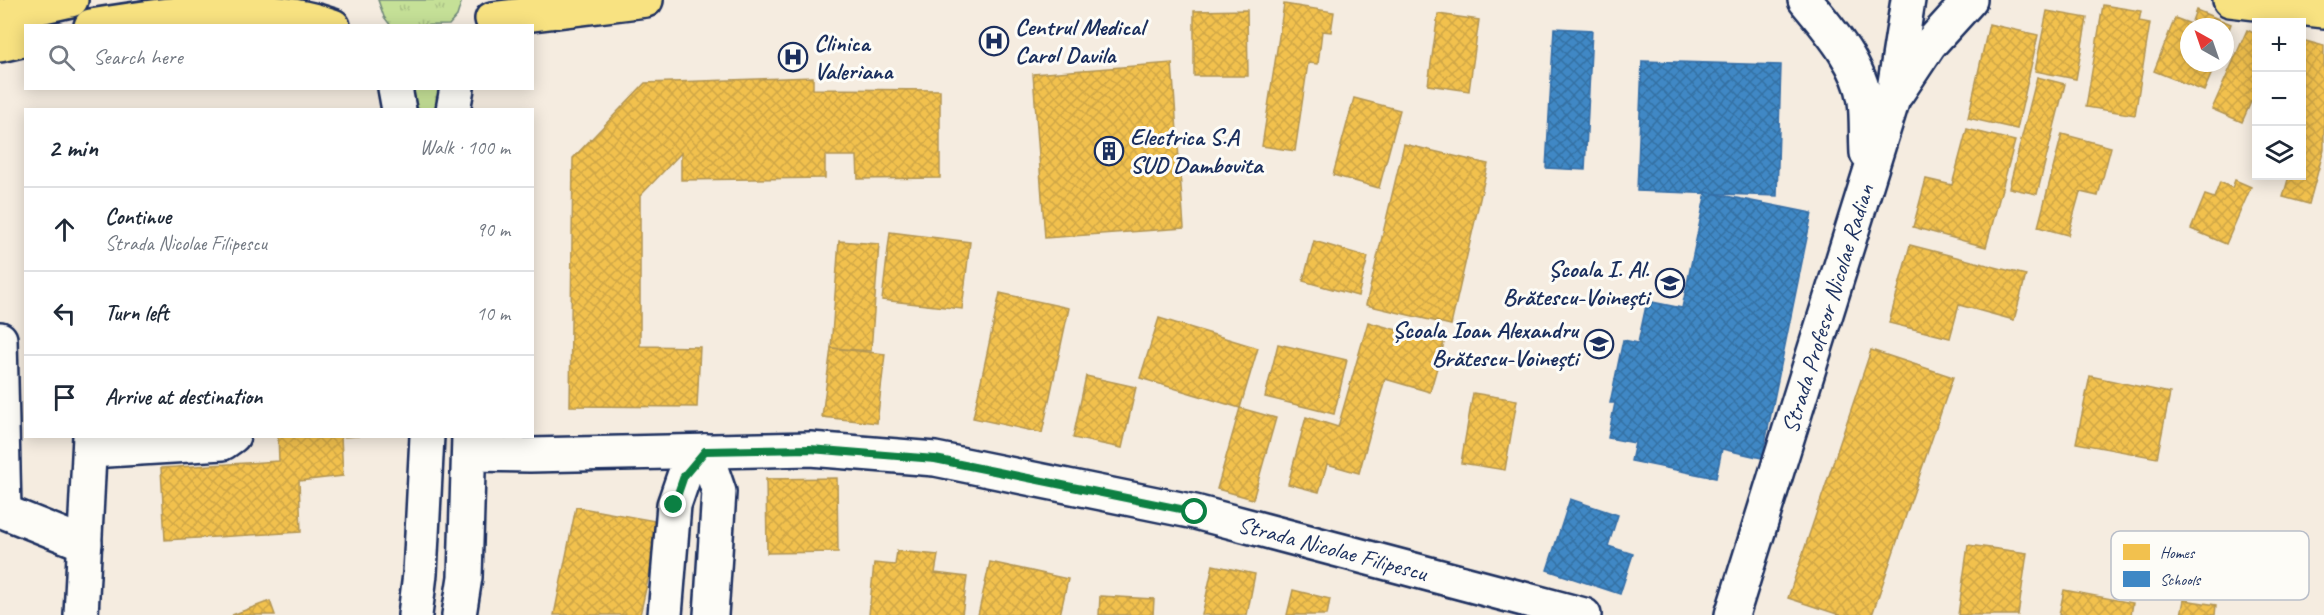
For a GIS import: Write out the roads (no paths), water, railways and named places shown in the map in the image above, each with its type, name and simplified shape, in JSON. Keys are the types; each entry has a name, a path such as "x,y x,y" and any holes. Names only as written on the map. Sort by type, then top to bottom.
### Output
{"main road":[{"path":"0,16 65,0"},
{"path":"344,0 350,24"},
{"path":"492,15 646,0"},
{"path":"2230,0 2324,11"},
{"path":"105,24 234,6 271,7 317,18 329,24"},
{"path":"0,45 24,39"}],"street":[{"path":"1805,0 1845,53 1862,87 1865,101 1867,179"},
{"name":"Strada Profesor Nicolae Radian","path":"1732,615 1892,102 1908,0"},
{"path":"1892,102 1929,45 1970,0"},
{"path":"395,90 399,108"},
{"path":"453,108 456,90"},
{"path":"0,339 2,510 85,544"},
{"path":"81,615 90,444 223,443 230,438"},
{"path":"415,615 420,574 427,438"},
{"path":"459,615 465,577 470,445"},
{"name":"Strada Nicolae Filipescu","path":"470,445 530,455 810,449 935,459 1195,512 1584,615"},
{"path":"665,615 674,505 684,476 705,451"},
{"path":"705,451 719,492 711,615"}],"place":[{"name":"Centrul Medical Carol Davila","path":"994,41"},
{"name":"Clinica Valeriana","path":"793,57"},
{"name":"Electrica S.A SUD Dambovita","path":"1109,151"},
{"name":"Școala I. Al. Brătescu-Voinești","path":"1670,283"},
{"name":"Școala Ioan Alexandru Brătescu-Voinești","path":"1599,344"}]}
